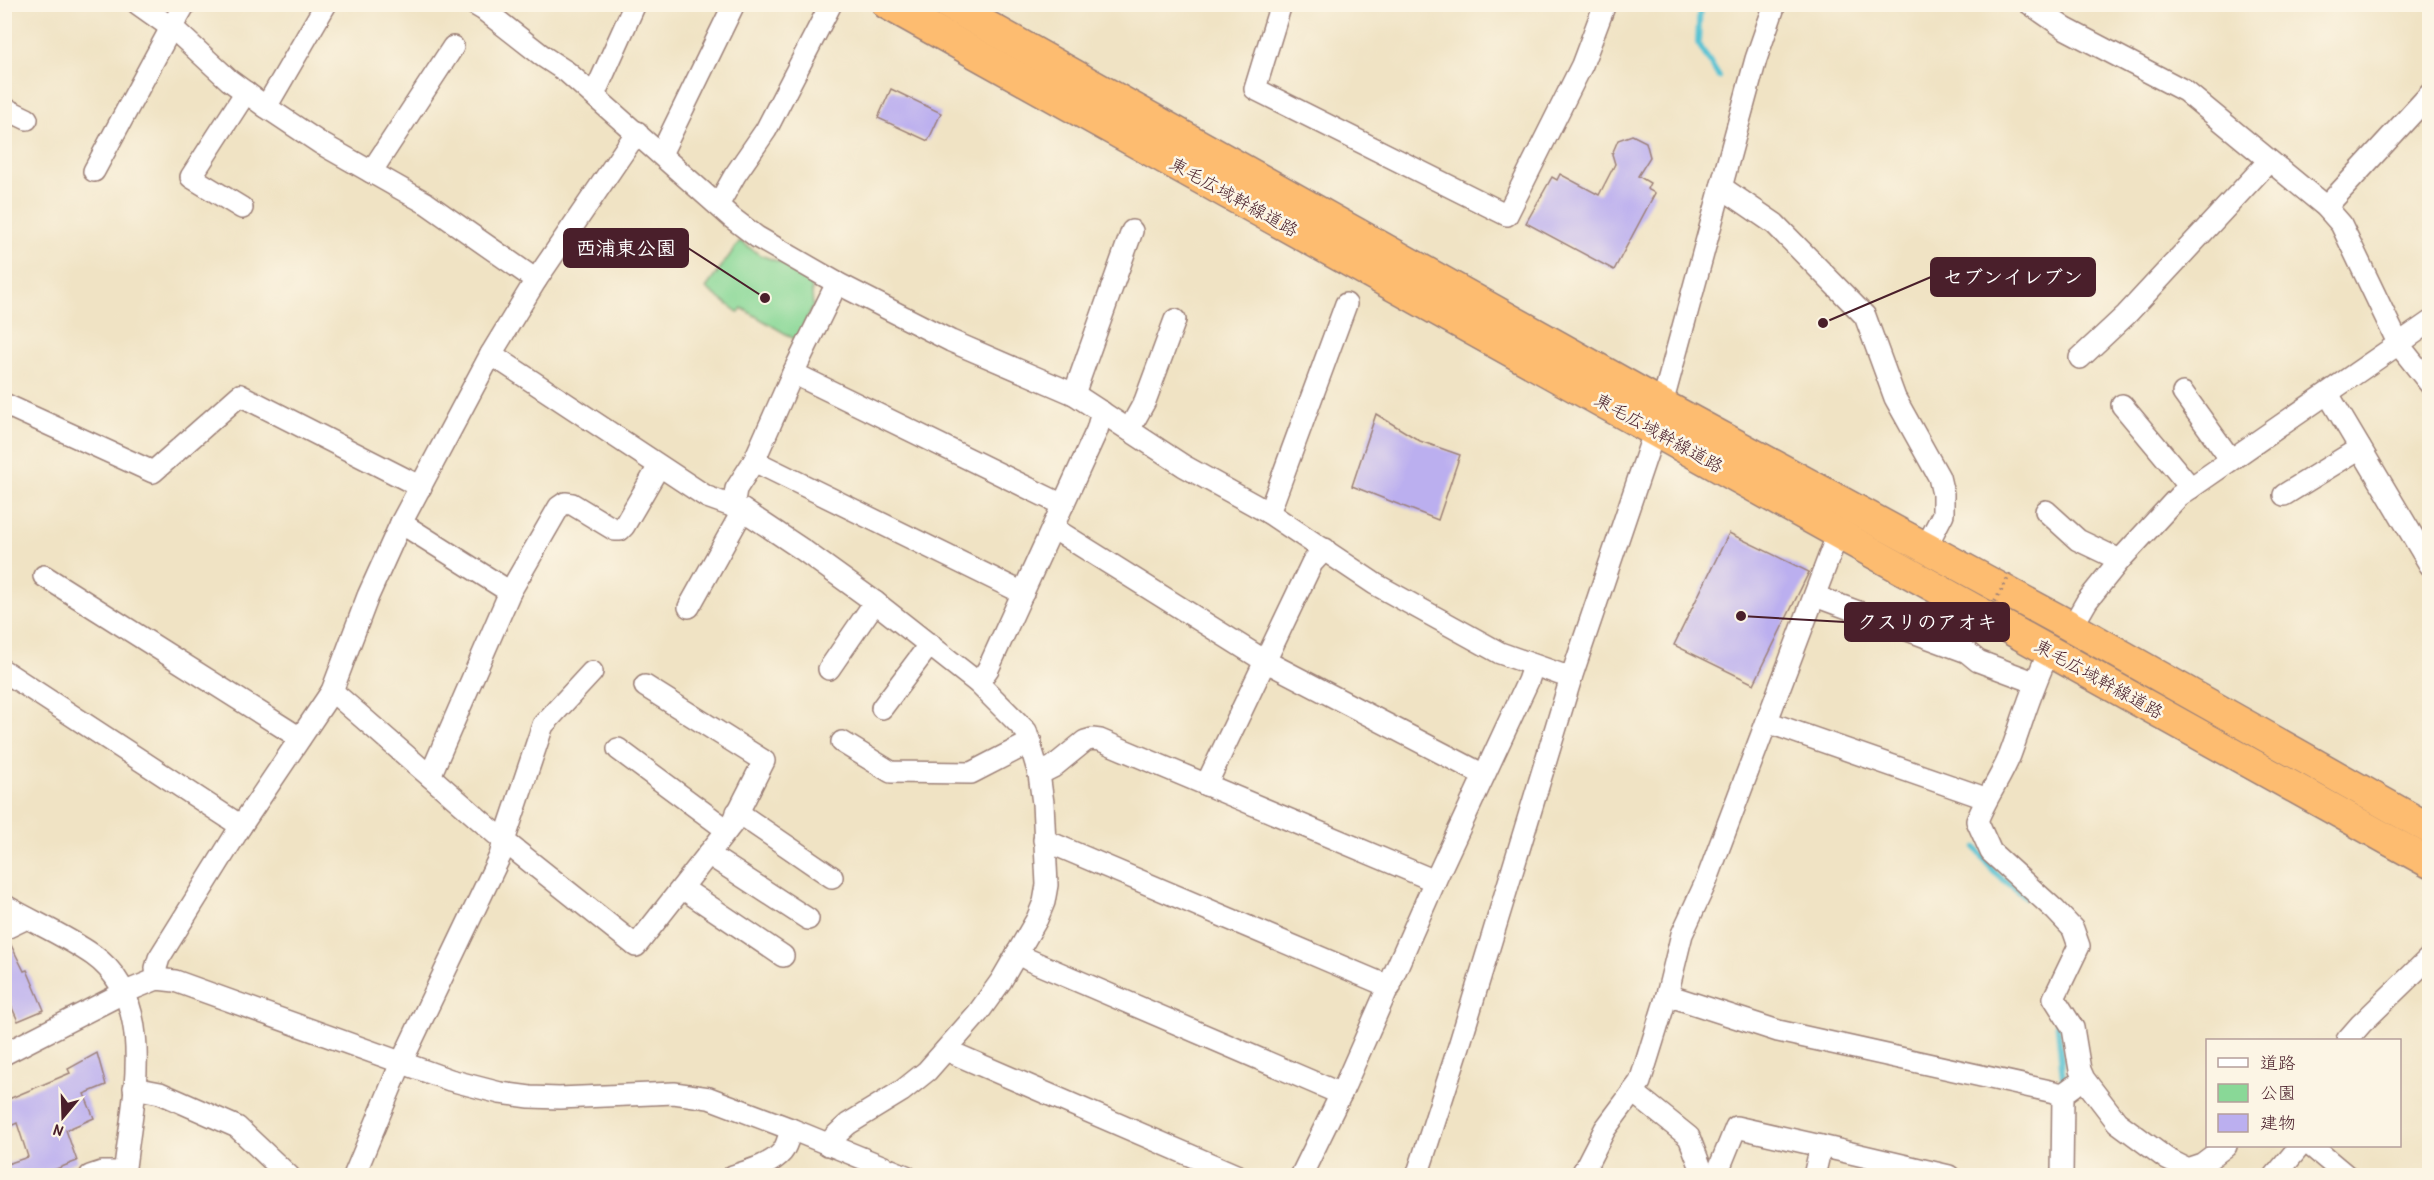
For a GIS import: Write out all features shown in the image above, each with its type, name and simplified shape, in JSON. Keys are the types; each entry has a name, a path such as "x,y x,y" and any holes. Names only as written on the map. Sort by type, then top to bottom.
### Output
{"highway":[{"name":"東毛広域幹線道路","path":"887,4 1659,418 1926,548 2072,627 2430,829"},
{"name":"東毛広域幹線道路","path":"948,4 1659,418 1838,533 2430,863"}],"street":[{"path":"138,4 171,28 266,107 320,142 426,203 536,280"},
{"path":"94,171 185,4"},
{"path":"266,107 326,4"},
{"path":"594,95 636,4"},
{"path":"661,154 734,4"},
{"path":"718,205 735,175 766,130 831,4"},
{"path":"1281,4 1255,89 1507,215 1582,65 1605,4"},
{"path":"1417,1176 1571,678 1659,418 1756,59 1775,4"},
{"path":"2030,4 2066,29 2185,91 2326,207 2341,224 2399,345 2430,384"},
{"path":"476,5 504,24 594,95 757,237 837,283 951,341 1074,394 1184,466 1269,513 1375,584 1500,653 1571,678"},
{"path":"371,172 453,48"},
{"path":"242,208 191,177 246,92"},
{"path":"2326,207 2430,94"},
{"path":"4,108 27,119"},
{"path":"157,979 156,968 159,958 241,826 332,691 368,597 401,524 491,354 536,280 637,132"},
{"path":"2080,358 2126,315 2269,161"},
{"path":"1721,187 1775,224 1865,316 1895,398 1939,477 1943,494 1943,514 1926,548"},
{"path":"1074,394 1132,231"},
{"path":"689,607 738,509 736,489 754,461 793,373 837,283"},
{"path":"1269,513 1346,304"},
{"path":"1129,430 1145,401 1175,320"},
{"path":"2072,627 2087,601 2120,560 2179,496 2430,322"},
{"path":"491,354 707,497 738,509 803,550 875,602 978,683 1026,731 1031,742 1043,803 1047,885 1037,920 1001,981 978,1013 927,1071 902,1091 848,1124 828,1145"},
{"path":"793,373 1063,505"},
{"path":"2183,393 2231,460"},
{"path":"2328,394 2430,565"},
{"path":"4,404 153,472 240,395 421,487"},
{"path":"2122,405 2191,488"},
{"path":"978,683 988,669 1023,594 1097,430 1102,412"},
{"path":"2284,495 2360,448"},
{"path":"754,461 1023,594"},
{"path":"430,776 510,592 559,507 565,503 572,504 615,530 620,530 659,466"},
{"path":"2046,511 2078,540 2120,560"},
{"path":"401,524 510,592"},
{"path":"1053,528 1265,661 1484,774"},
{"path":"1581,1176 1605,1129 1640,1082 1667,995 1682,934 1706,882 1838,533"},
{"path":"1206,785 1312,563 1324,549"},
{"path":"44,576 300,738"},
{"path":"1815,596 1967,652 1978,661 2034,682"},
{"path":"829,669 875,602"},
{"path":"882,708 930,644"},
{"path":"2049,652 2034,682 2010,753 1985,798 1977,821 1991,852 2055,909 2073,929 2079,946 2054,998 2073,1029 2080,1070 2084,1079 2117,1122 2167,1159 2187,1169 2202,1164 2225,1147"},
{"path":"1300,1176 1390,987 1435,881 1533,666"},
{"path":"4,671 241,826"},
{"path":"354,1176 401,1064 500,856 543,725 592,672"},
{"path":"332,691 504,841 636,946 732,821 764,761 645,686"},
{"path":"1767,722 1985,798"},
{"path":"1039,774 1053,767 1085,741 1092,739 1130,752 1435,881"},
{"path":"842,742 891,772 971,773 1031,742"},
{"path":"618,749 732,821 832,877"},
{"path":"1044,840 1390,987"},
{"path":"708,854 808,919"},
{"path":"682,888 783,956"},
{"path":"4,905 93,955 114,974 132,1012 136,1038 134,1088 124,1174 102,1172 90,1176"},
{"path":"4,929 27,918"},
{"path":"1017,952 1029,960 1341,1094"},
{"path":"2349,1039 2430,957"},
{"path":"4,1054 123,993 157,979 175,981 401,1064 460,1083 500,1093 530,1097 559,1098 674,1093 709,1098 906,1176"},
{"path":"1667,995 1778,1031 2063,1094 2084,1079"},
{"path":"946,1050 1238,1176"},
{"path":"134,1088 160,1094 237,1127 290,1176"},
{"path":"1633,1092 1689,1137 1704,1176"},
{"path":"2062,1176 2063,1094"},
{"path":"1716,1176 1736,1127 1949,1176"},
{"path":"733,1176 755,1168 780,1154 791,1129"},
{"path":"1814,1176 1821,1146"},
{"path":"2275,1176 2299,1147"},
{"path":"2312,1147 2347,1176"}],"path":[{"path":"1981,628 2010,574"}],"green space":[{"path":"740,241 760,255 791,266 811,280 813,307 796,340 742,308 739,313 706,288"}],"building":[{"path":"891,89 941,113 928,141 878,118"},
{"path":"1632,135 1646,142 1650,157 1638,176 1650,183 1647,189 1655,193 1614,270 1526,223 1552,177 1557,180 1560,174 1599,195 1615,164 1612,154 1618,140"},
{"path":"1376,414 1420,441 1460,455 1438,520 1352,486"},
{"path":"1729,533 1809,572 1754,684 1674,645"},
{"path":"9,941 24,971 27,970 44,1010 18,1021 4,990 4,942"},
{"path":"97,1053 106,1085 84,1094 94,1118 66,1130 77,1161 38,1176 4,1176 4,1165 28,1157 17,1123 4,1129 4,1101 70,1073 68,1069"}],"waterway":[{"path":"1700,4 1698,43 1719,77"},
{"path":"1752,191 1793,228"},
{"path":"1976,848 1994,872 2026,897"},
{"path":"2047,915 2068,946 2067,949"},
{"path":"2057,1018 2064,1088"}],"place":[{"name":"西浦東公園","path":"765,298"},
{"name":"セブンイレブン","path":"1823,323"},
{"name":"クスリのアオキ","path":"1741,616"}]}
